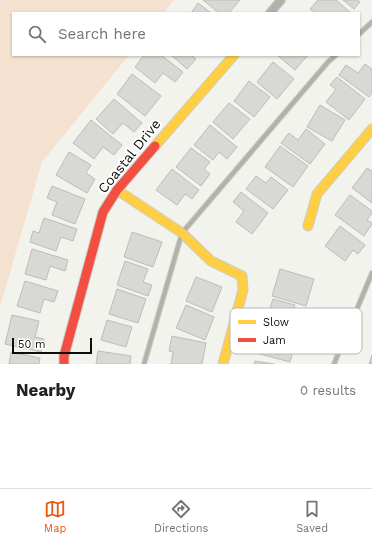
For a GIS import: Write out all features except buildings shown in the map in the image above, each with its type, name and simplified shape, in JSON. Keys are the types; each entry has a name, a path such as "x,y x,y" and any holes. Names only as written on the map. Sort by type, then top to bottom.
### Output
{"street":[{"path":"271,12 281,0"},
{"name":"Coastal Drive","path":"64,364 64,356 103,212 117,190 233,56"},
{"path":"308,226 317,194 372,130"},
{"path":"117,190 182,233 211,261 242,276 243,290 238,308"},
{"path":"223,364 230,338"}],"lane":[{"path":"360,33 372,22"},
{"path":"144,364 182,233 328,62 335,56"},
{"path":"357,308 372,273"},
{"path":"334,364 338,354"}],"shaded area":[{"path":"0,0 174,0 165,12 12,12 12,56 128,56 42,162 0,307"}],"traffic: slow":[{"path":"155,146 233,56"},
{"path":"308,226 317,194 372,129"},
{"path":"117,190 182,233 211,261 242,276 243,290 238,308"},
{"path":"223,364 230,338"}],"traffic: jam":[{"path":"64,364 64,356 103,212 117,190 155,146"}]}
